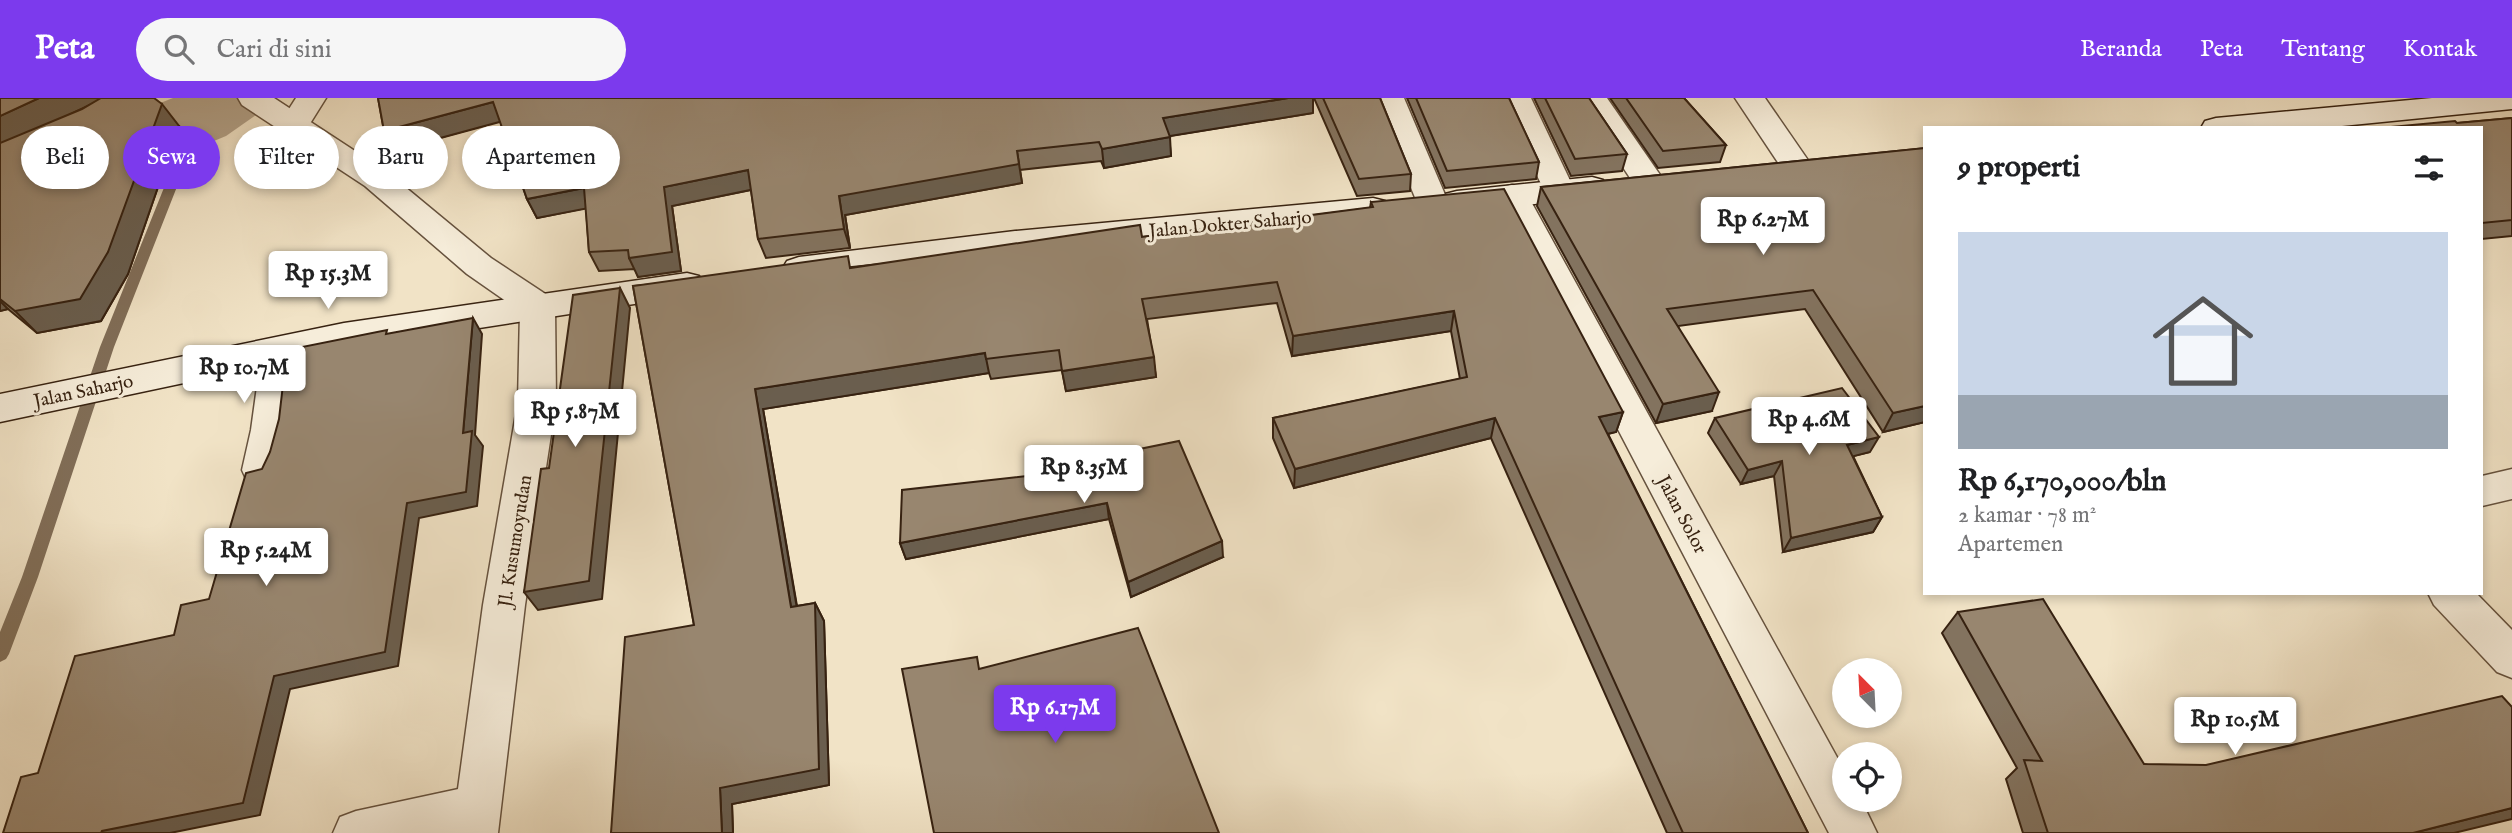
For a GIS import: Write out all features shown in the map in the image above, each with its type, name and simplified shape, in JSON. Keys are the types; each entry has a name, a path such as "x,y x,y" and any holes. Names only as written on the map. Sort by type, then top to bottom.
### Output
{"street":[{"path":"1389,98 1433,204"},
{"path":"1516,98 1559,191"},
{"name":"Jalan Dokter Saharjo","path":"766,273 1028,242 1663,181 1592,98"},
{"path":"1750,98 1810,165 1756,171"},
{"path":"256,99 303,110 376,179 478,266 538,306 712,281"},
{"path":"2237,126 2512,100"},
{"name":"Jalan Solor","path":"1512,196 1854,833"},
{"name":"Jalan Saharjo","path":"0,408 344,337 538,306"},
{"name":"Jl. Kusumoyudan","path":"476,820 504,605 537,402 538,306"},
{"path":"261,470 270,430 280,350"},
{"path":"2483,491 2512,484"},
{"path":"2451,595 2512,659"},
{"path":"356,833 476,820"}],"building":[{"path":"0,98 39,98 0,116"},
{"path":"101,98 154,98 162,104 154,126 123,126 123,189 131,189 108,252 80,299 15,311 0,299 0,143 21,134 21,189 109,189 109,126 41,126"},
{"path":"378,98 1288,98 1163,118 1170,137 1102,149 1099,142 1017,151 1019,164 839,196 844,229 758,239 748,170 664,187 672,252 629,258 628,250 589,252 584,189 620,189 620,126 501,126 493,102 403,126 383,126"},
{"path":"1323,98 1380,98 1411,174 1359,179"},
{"path":"1416,98 1509,98 1539,162 1447,171"},
{"path":"1545,98 1589,98 1627,154 1575,159"},
{"path":"1626,98 1684,98 1726,145 1663,151"},
{"path":"2512,118 2512,220 2483,223 2483,126 2401,126 2455,121 2457,123"},
{"path":"1923,148 1923,406 1893,413 1813,290 1667,309 1719,392 1663,404 1541,187"},
{"path":"523,189 579,189 527,199"},
{"path":"1504,189 1623,412 1599,417 1808,833 1683,833 1495,418 1295,469 1273,418 1467,377 1454,311 1293,336 1277,282 1142,299 1154,357 1062,371 1059,350 986,359 985,353 755,389 791,607 815,603 819,769 720,788 722,833 611,833 625,637 694,625 633,286 848,256 850,268 1140,225 1142,237 1373,207 1371,202"},
{"path":"620,288 589,581 524,592 541,469 549,468 573,295"},
{"path":"473,318 463,433 472,431 466,492 407,503 385,652 274,676 243,803 101,833 3,833 21,777 38,773 75,656 174,635 181,605 209,599 246,473 262,469 270,452 279,419 287,350 387,330 386,334"},
{"path":"1842,388 1879,437 1847,445 1882,517 1791,538 1782,461 1748,470 1715,418"},
{"path":"1179,441 1222,541 1128,582 1107,503 900,543 902,490 1098,468 1095,458"},
{"path":"2043,599 2144,764 2206,765 2502,696 2512,707 2512,808 2413,833 2048,833 2024,760 2042,761 1958,612"},
{"path":"1138,628 1219,833 934,833 902,669 977,657 979,669"}],"waterway":[{"path":"0,197 198,118 228,98"},
{"path":"0,654 30,577 107,347 198,118"}]}
